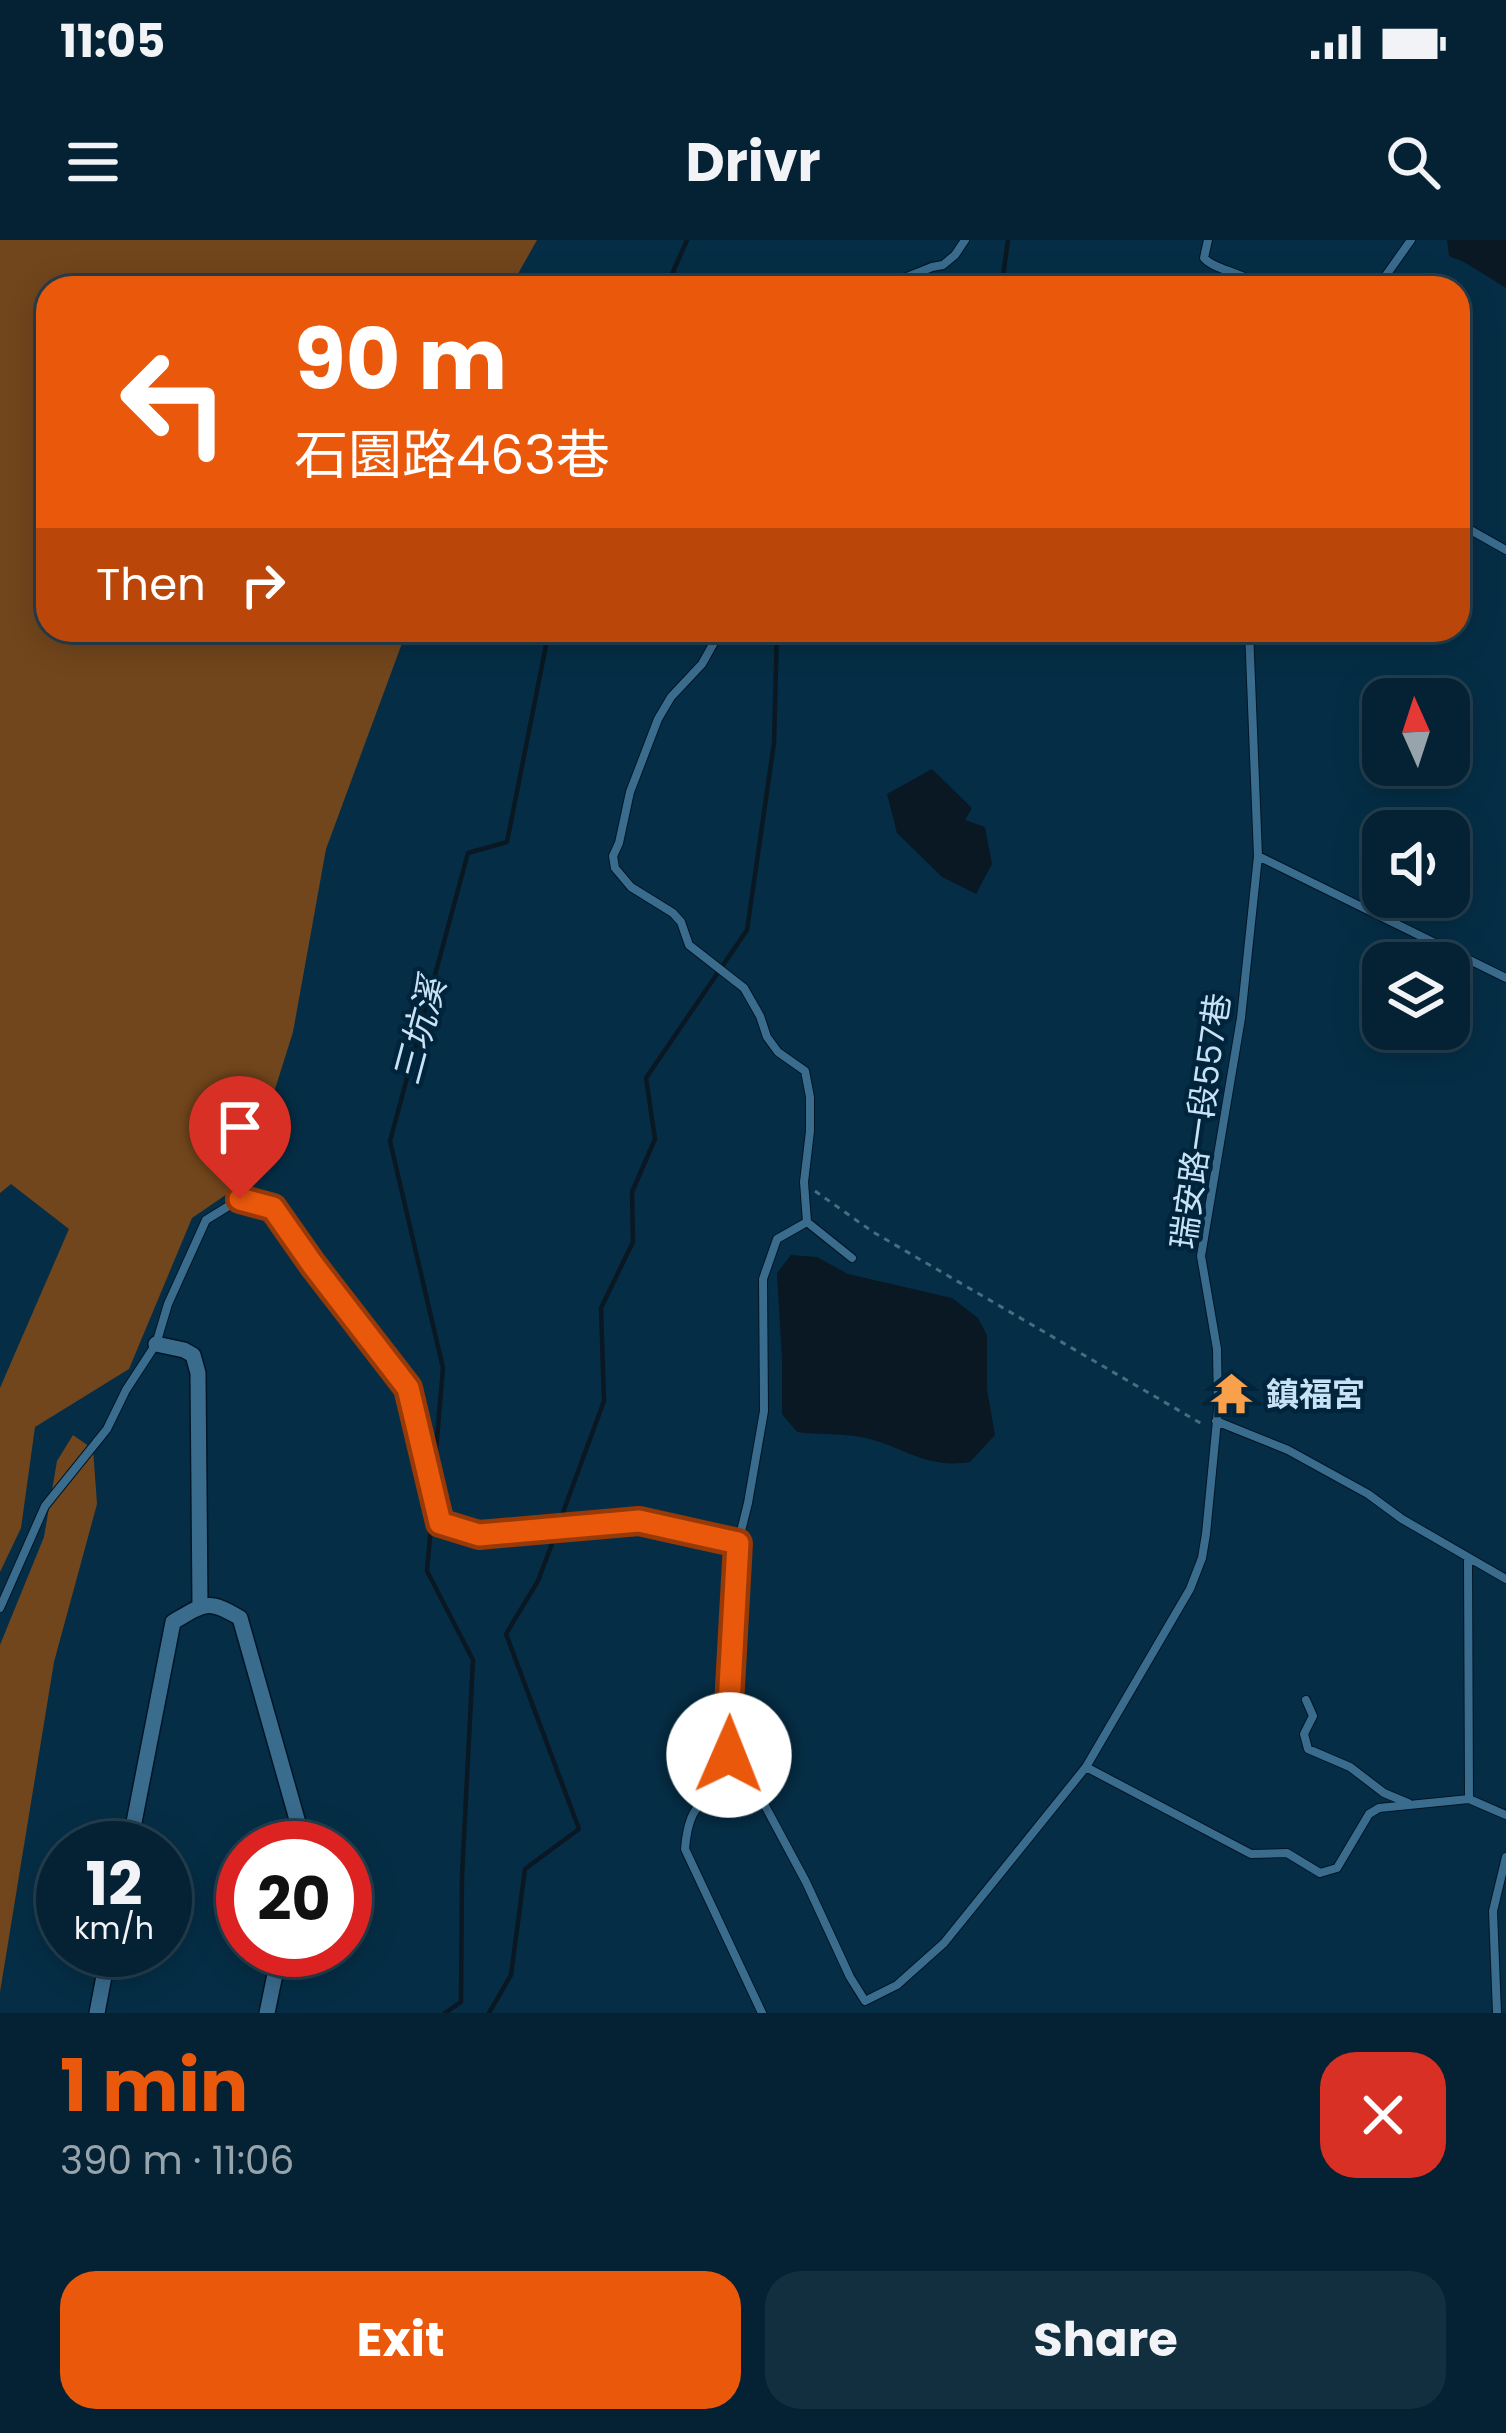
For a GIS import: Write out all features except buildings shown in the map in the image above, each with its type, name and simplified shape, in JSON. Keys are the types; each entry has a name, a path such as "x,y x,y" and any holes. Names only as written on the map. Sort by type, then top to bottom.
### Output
{"street":[{"path":"156,1344 193,1354 199,1373 200,1605"},
{"path":"134,1821 173,1622 200,1605 215,1603 240,1618 297,1821"},
{"path":"97,2013 104,1977"},
{"path":"267,2013 274,1977"}],"lane":[{"path":"911,276 943,265 964,240"},
{"path":"1208,240 1204,258 1210,265 1244,276"},
{"path":"1386,276 1411,240"},
{"path":"1470,530 1506,550"},
{"path":"714,642 658,719 631,792 614,868 621,878 673,913 689,945 744,988 778,1052 805,1071 810,1131 804,1183 806,1222 852,1258"},
{"name":"瑞安路一段557巷","path":"739,1776 763,1802 865,2001 897,1985 944,1943 1086,1767 1190,1589 1202,1558 1216,1426 1217,1349 1201,1256 1240,1018 1258,856 1249,642"},
{"path":"1258,856 1506,978"},
{"path":"0,1608 45,1506 107,1429 156,1344 168,1304 206,1220 240,1199 273,1208 408,1388 440,1523 479,1535 639,1521 738,1543"},
{"path":"762,2013 685,1849 687,1822 697,1805 739,1776 729,1755 728,1723 738,1543 764,1411 763,1279 777,1239 806,1222"},
{"path":"1216,1426 1288,1450 1506,1579"},
{"path":"1468,1558 1468,1798"},
{"path":"1306,1700 1313,1716 1304,1735 1308,1749 1350,1767 1384,1793 1410,1804"},
{"path":"1086,1767 1251,1854 1287,1853 1320,1874 1337,1868 1369,1814 1379,1808 1468,1798 1506,1815"},
{"path":"1498,2013 1493,1911 1506,1857"}],"path":[{"path":"804,1183 873,1232 1216,1426"}],"shaded area":[{"path":"0,240 537,240 517,276 36,276 36,642 402,642 326,849 293,1032 246,1181 192,1218 129,1369 35,1427 21,1528 0,1572 0,1388 69,1229 11,1184 0,1193"},
{"path":"73,1435 93,1449 97,1504 54,1662 0,1992 0,1645 44,1537 57,1461"}],"water":[{"path":"1447,240 1506,240 1506,288 1449,256"},
{"path":"932,769 972,808 965,820 985,827 992,864 976,894 942,877 897,833 887,794"},
{"path":"791,1255 817,1257 848,1274 952,1298 978,1318 987,1335 987,1389 995,1435 970,1462 928,1460 858,1436 797,1432 782,1414 777,1273"}],"waterway":[{"name":"三坑溪","path":"671,276 687,240"},
{"path":"1003,276 1008,240"},
{"name":"三坑溪","path":"435,1462 443,1368 390,1141 468,853 507,842 547,642"},
{"path":"562,1515 604,1401 601,1308 633,1242 632,1192 655,1139 646,1078 747,930 774,743 777,642"},
{"name":"三坑溪","path":"431,1526 427,1571 473,1660 461,2002 445,2013"},
{"path":"489,2013 511,1975 525,1869 579,1829 506,1634 538,1581 553,1541"}],"place":[{"name":"鎮福宮","path":"1232,1394"}],"route":[{"path":"240,1199 273,1208 408,1388 440,1523 479,1535 639,1521 738,1543 729,1755"}]}
